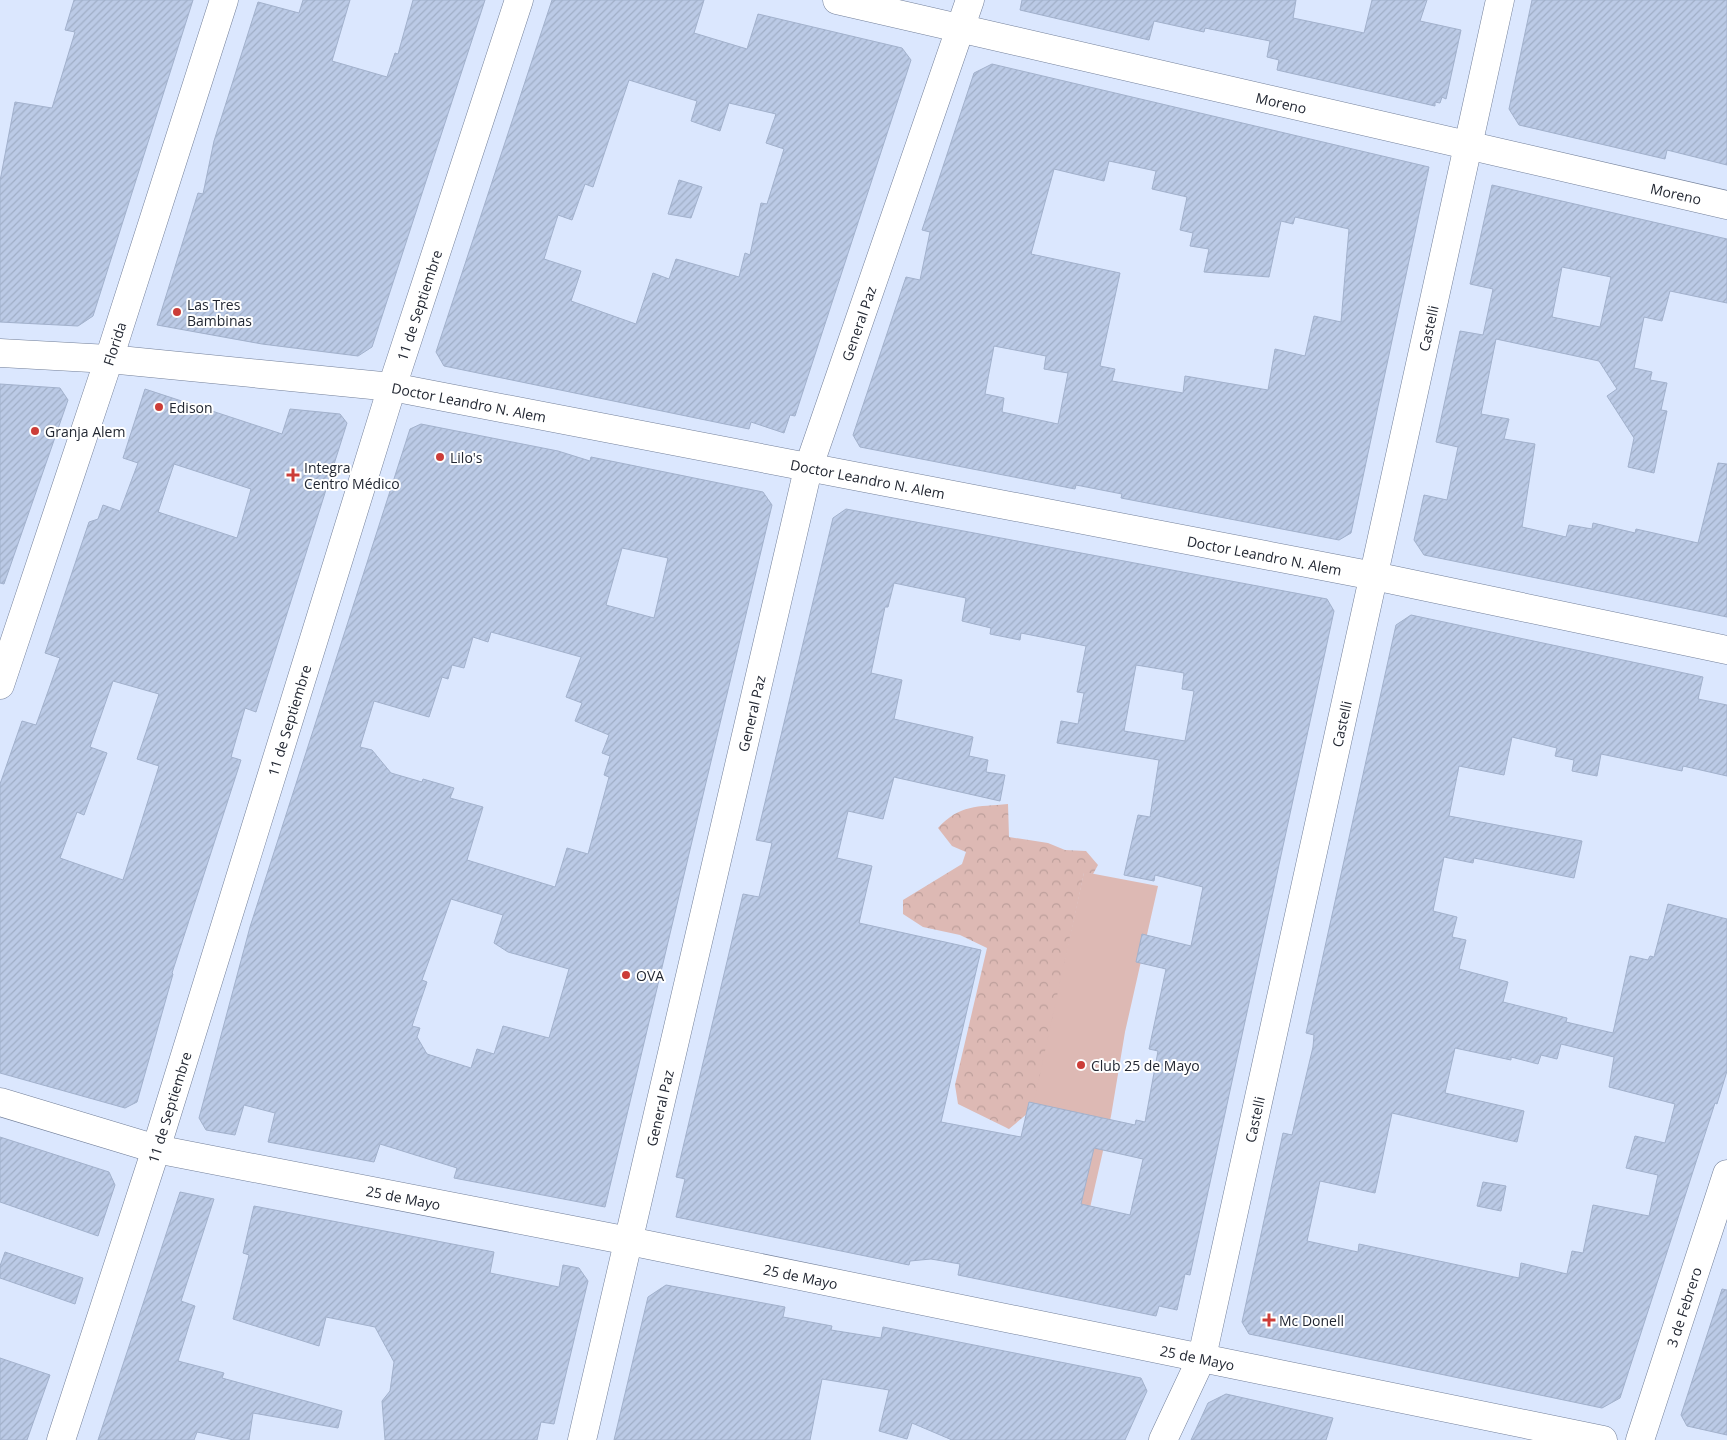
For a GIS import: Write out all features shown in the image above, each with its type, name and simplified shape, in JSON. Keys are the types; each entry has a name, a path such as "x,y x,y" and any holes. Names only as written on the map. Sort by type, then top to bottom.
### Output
{"street":[{"name":"Florida","path":"0,685 110,359 224,0"},
{"name":"11 de Septiembre","path":"61,1440 156,1149 392,387 518,0"},
{"name":"Moreno","path":"837,0 1727,205"},
{"name":"General Paz","path":"582,1440 808,469 970,0"},
{"name":"Castelli","path":"1163,1440 1202,1357 1500,0"},
{"name":"Doctor Leandro N. Alem","path":"0,353 110,359 392,387 808,469 1374,576 1727,650"},
{"name":"25 de Mayo","path":"0,1102 156,1149 629,1241 1604,1440"},
{"name":"3 de Febrero","path":"1640,1440 1727,1174"}],"green space":[{"path":"1008,804 1009,837 1048,843 1065,850 1086,851 1098,865 1093,874 1084,873 1036,1099 1028,1113 1009,1129 958,1104 955,1085 987,948 960,935 923,927 903,914 903,900 962,864 966,852 952,846 938,828 954,815 970,808"},
{"name":"Club 25 de Mayo","path":"1084,872 1158,886 1125,1032 1111,1116 1071,1291 996,1276"}],"building":[{"path":"74,0 193,0 93,316 78,326 0,322 0,181 15,102 52,108 75,32 65,30"},
{"path":"303,0 350,0 332,61 387,77 395,53 398,54 413,0 485,0 372,347 358,356 262,344 157,325 198,193 203,194 214,141 258,2 299,13"},
{"path":"552,0 704,0 694,33 747,49 758,14 902,48 911,60 795,416 790,415 784,433 751,422 749,429 444,366 436,352","holes":["629,80 697,101 691,121 720,131 729,103 776,114 766,143 784,149 767,204 761,203 750,255 745,253 739,277 676,259 669,279 653,273 636,324 571,301 581,271 544,259 558,215 572,220 585,184 593,187"]},
{"path":"1022,0 1296,0 1293,18 1364,33 1372,0 1427,0 1420,21 1461,30 1446,99 1442,97 1440,103 1435,102 1435,106 1277,70 1279,60 1267,57 1270,41 1205,28 1204,32 1154,21 1149,40 1020,10"},
{"path":"1532,0 1727,0 1727,165 1667,150 1665,159 1519,125 1509,109"},
{"path":"992,64 1429,167 1351,533 1339,540 1121,498 1122,494 1076,485 1075,489 860,447 853,435 906,277 920,280 930,232 922,230 974,73","holes":["1109,161 1156,171 1152,189 1187,197 1180,230 1193,233 1190,246 1209,249 1204,272 1269,277 1281,221 1293,224 1295,217 1349,229 1341,322 1314,316 1305,356 1275,349 1268,390 1185,376 1183,393 1112,381 1115,369 1100,366 1120,273 1031,254 1054,169 1104,181","994,346 1046,356 1044,369 1068,373 1058,424 1002,412 1004,398 985,394"]},
{"path":"679,180 702,187 691,218 668,214"},
{"path":"1492,185 1727,239 1727,303 1670,291 1662,321 1644,317 1634,368 1652,372 1650,380 1667,383 1661,410 1667,411 1654,473 1628,467 1634,438 1607,396 1617,389 1599,361 1496,339 1481,414 1509,419 1504,439 1535,444 1522,527 1566,537 1569,525 1592,529 1593,523 1635,533 1636,529 1698,543 1718,463 1727,464 1727,617 1424,555 1414,540 1424,495 1447,500 1458,447 1436,442 1460,331 1483,335 1493,289 1470,284","holes":["1562,267 1611,277 1600,327 1552,317"]},
{"path":"0,384 60,388 68,400 4,584 0,583"},
{"path":"145,389 282,434 290,409 340,414 347,423 256,712 245,708 231,757 241,760 172,973 137,1102 125,1108 0,1073 0,784 22,721 36,725 60,658 45,653 89,522 98,519 103,505 120,511 138,463 123,458","holes":["174,464 251,489 237,538 158,512","113,681 159,694 137,759 159,766 123,880 60,858 77,812 84,815 107,753 90,747"]},
{"path":"421,424 558,451 590,461 591,457 763,492 772,505 605,1207 454,1178 457,1168 380,1144 374,1162 268,1142 275,1113 244,1105 235,1135 206,1130 199,1118 250,927 410,429","holes":["622,548 668,558 654,618 606,605","491,632 581,657 566,697 582,703 575,721 609,735 602,753 610,756 604,775 609,777 588,854 567,848 555,887 467,860 483,807 450,798 454,788 423,779 422,782 391,773 372,750 360,747 374,701 429,717 442,677 448,679 452,665 464,668 473,637 488,642","451,899 503,915 494,943 508,952 569,969 549,1038 503,1026 494,1054 477,1049 471,1068 427,1054 417,1037 420,1028 412,1026 427,982 422,980"]},
{"path":"846,509 1327,599 1334,611 1190,1275 1185,1274 1177,1310 1159,1306 1156,1316 958,1275 960,1264 931,1259 910,1261 909,1265 676,1217 685,1179 676,1177 743,894 759,897 772,843 756,840 833,518","holes":["894,583 966,598 962,621 991,628 990,634 1020,640 1021,633 1086,646 1077,692 1084,693 1078,724 1061,721 1057,743 1159,760 1150,817 1138,815 1124,875 1154,881 1155,875 1203,887 1191,946 1142,934 1136,962 1166,969 1149,1049 1158,1051 1145,1122 1136,1120 1135,1125 1029,1102 1021,1137 941,1122 981,950 859,923 872,866 837,858 848,811 883,819 894,777 1000,801 1005,775 986,772 988,760 969,756 973,737 894,719 902,680 871,673 885,607 888,607","1136,665 1184,673 1182,689 1194,691 1185,741 1124,731","1094,1148 1143,1159 1130,1215 1081,1204"]},
{"path":"1411,615 1703,677 1698,699 1727,705 1727,776 1683,766 1682,771 1601,754 1597,776 1572,771 1574,760 1555,756 1557,748 1512,737 1504,775 1459,766 1449,816 1582,841 1574,878 1474,858 1473,863 1444,857 1433,911 1457,917 1452,937 1466,940 1459,969 1508,982 1503,1002 1567,1018 1566,1022 1613,1033 1630,956 1648,960 1650,956 1654,957 1668,904 1727,919 1727,1071 1620,1398 1602,1408 1249,1334 1242,1322 1283,1133 1292,1135 1313,1047 1314,1035 1306,1033 1396,625","holes":["1561,1044 1614,1057 1609,1087 1675,1104 1665,1143 1635,1136 1626,1168 1658,1175 1649,1216 1593,1205 1583,1253 1572,1251 1567,1274 1521,1263 1519,1278 1359,1244 1358,1252 1307,1241 1320,1181 1375,1193 1392,1113 1517,1142 1524,1111 1445,1093 1455,1048 1511,1060 1511,1057 1538,1064 1541,1055 1557,1059"]},
{"path":"0,1137 109,1172 115,1185 98,1236 0,1202"},
{"path":"1483,1182 1506,1186 1501,1211 1477,1206"},
{"path":"180,1192 214,1199 181,1301 195,1306 178,1361 224,1373 222,1378 342,1411 338,1428 253,1413 249,1440 234,1440 197,1432 194,1440 98,1440"},
{"path":"254,1206 494,1252 490,1273 559,1287 563,1265 579,1268 588,1281 554,1424 541,1422 537,1440 385,1440 382,1401 390,1391 394,1362 375,1327 326,1317 319,1346 233,1319 249,1255 243,1253"},
{"path":"5,1252 83,1278 75,1304 0,1278 0,1266"},
{"path":"666,1285 785,1307 783,1317 832,1326 831,1330 881,1338 883,1327 1141,1378 1147,1391 1125,1440 952,1440 912,1423 907,1439 879,1431 889,1390 822,1379 810,1440 614,1440 648,1297"},
{"path":"1722,1289 1727,1290 1727,1435 1687,1426 1681,1415"},
{"path":"0,1358 50,1375 27,1440 0,1440"},
{"path":"1226,1394 1333,1418 1326,1440 1191,1440 1208,1403"}],"place":[{"name":"Las Tres Bambinas","path":"177,312"},
{"name":"Edison","path":"159,407"},
{"name":"Granja Alem","path":"35,431"},
{"name":"Lilo's","path":"440,457"},
{"name":"Integra Centro Médico","path":"293,475"},
{"name":"OVA","path":"626,975"},
{"name":"Club 25 de Mayo","path":"1081,1065"},
{"name":"Mc Donell","path":"1269,1320"}]}
